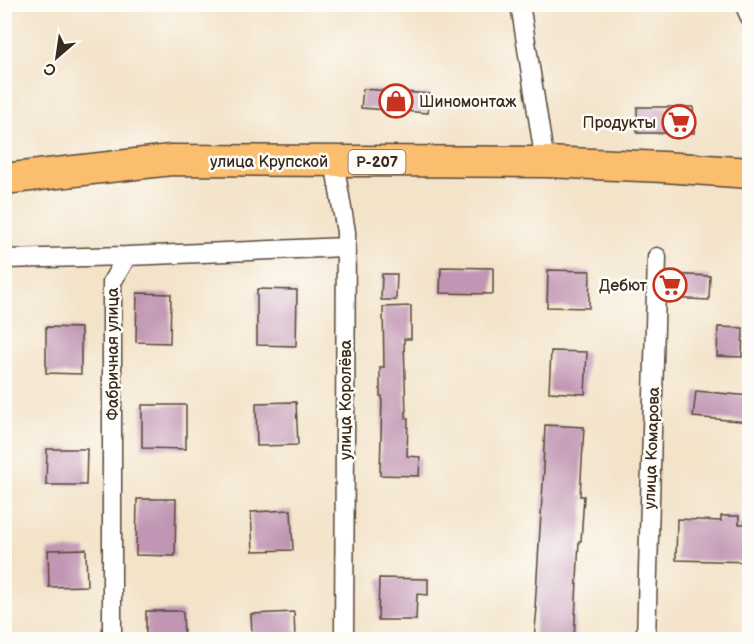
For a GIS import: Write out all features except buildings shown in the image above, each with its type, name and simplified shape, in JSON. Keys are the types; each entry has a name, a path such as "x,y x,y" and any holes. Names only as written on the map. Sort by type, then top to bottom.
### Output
{"main road":[{"name":"улица Крупской","path":"4,179 171,160 545,162 664,166 750,173"}],"street":[{"path":"520,4 545,162"},
{"path":"744,4 750,17"},
{"name":"улица Королёва","path":"334,161 346,247 344,639"},
{"path":"4,258 127,256 346,247"},
{"name":"Фабричная улица","path":"112,639 112,282 127,256"},
{"name":"улица Комарова","path":"646,639 657,257"}],"place":[{"name":"Шиномонтаж","path":"396,101"},
{"name":"Продукты","path":"679,122"},
{"name":"Дебют","path":"670,285"}]}
